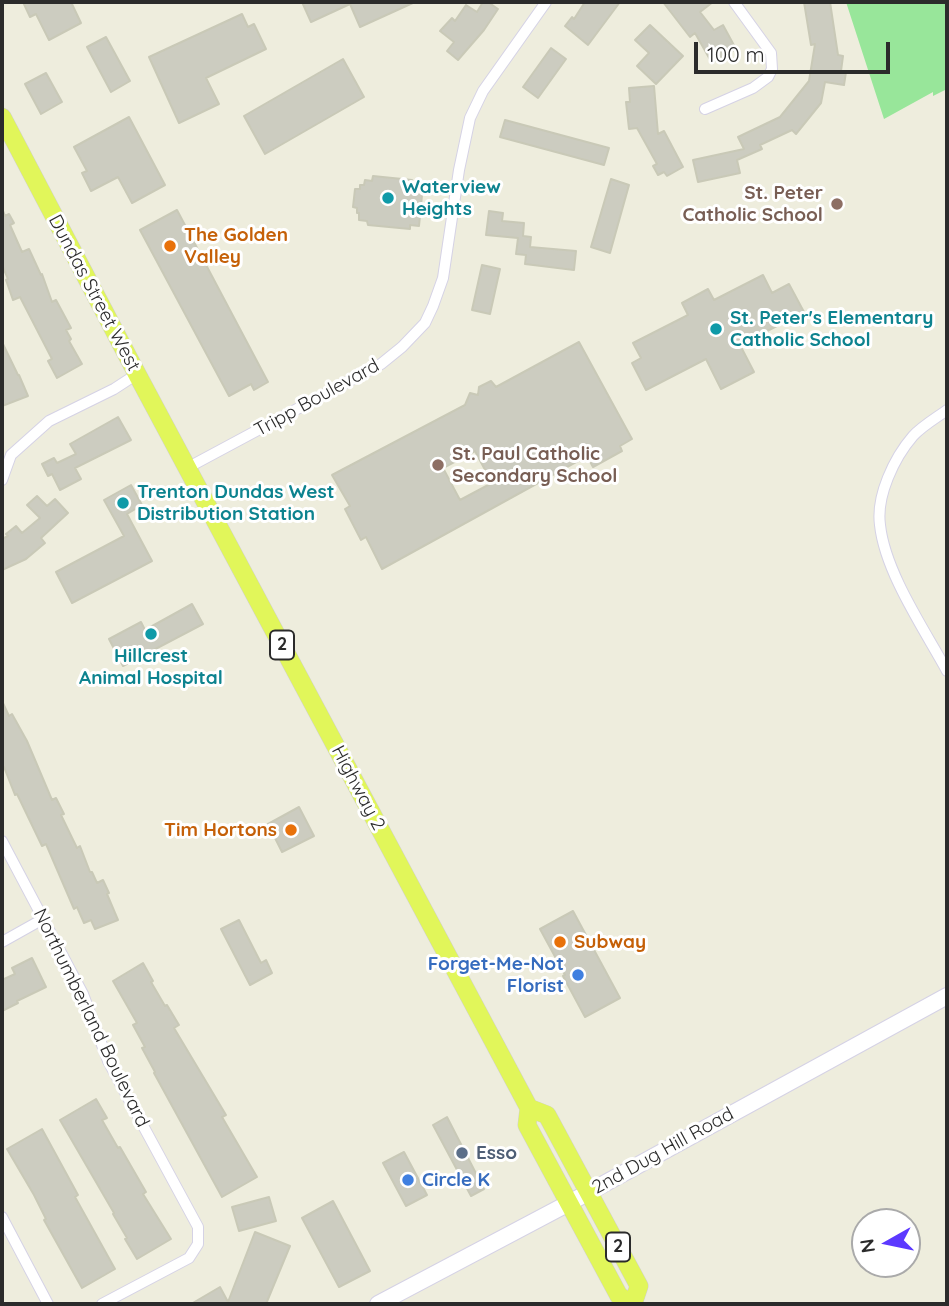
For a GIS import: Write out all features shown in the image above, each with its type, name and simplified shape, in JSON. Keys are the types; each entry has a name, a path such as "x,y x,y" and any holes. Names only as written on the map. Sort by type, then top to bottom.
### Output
{"main road":[{"name":"Dundas Street West","path":"2,117 187,468"},
{"name":"Highway 2","path":"187,468 529,1108 527,1125 619,1296 633,1304 639,1286 547,1115 529,1108"}],"street":[{"name":"Tripp Boulevard","path":"187,468 381,364 425,323 443,278 459,170 470,118 483,91 546,2"},
{"path":"705,109 753,88 768,77 772,69 771,53 734,2"},
{"path":"2,481 6,454 48,421 114,389 137,374"},
{"path":"947,410 914,434 895,459 883,490 879,523 886,554 947,671"},
{"name":"Northumberland Boulevard","path":"2,841 83,994 108,1061 198,1227 198,1244 189,1258 102,1304"},
{"path":"2,942 43,919"},
{"name":"2nd Dug Hill Road","path":"378,1304 569,1203 947,996"},
{"path":"2,1217 48,1304"}],"green space":[{"path":"846,2 947,2 947,89 933,96 933,92 884,119"}],"building":[{"path":"23,2 71,2 81,23 49,40 36,14 30,17"},
{"path":"302,2 415,2 360,27 350,4 311,22"},
{"path":"483,2 488,2 498,9 458,60 447,51 454,42 440,31 452,18 455,21 466,5 477,12"},
{"path":"585,2 620,2 588,45 565,26 572,17 574,19"},
{"path":"663,2 713,2 700,12 714,30 723,25 736,49 712,63 695,33 690,37"},
{"path":"804,2 830,2 838,55 843,56 841,71 846,72 844,85 825,82 821,103 796,134 792,130 760,145 762,149 737,160 740,173 698,182 693,160 744,149 738,137 780,117 809,81 815,44 811,45"},
{"path":"242,14 248,27 254,24 266,49 206,78 219,104 179,123 149,57"},
{"path":"650,25 683,56 656,84 637,66 649,53 635,40"},
{"path":"106,37 130,81 111,92 87,47"},
{"path":"551,48 566,59 538,98 523,87"},
{"path":"343,59 364,97 265,154 244,116"},
{"path":"46,73 62,102 41,114 25,84"},
{"path":"654,86 658,134 664,131 683,167 667,176 664,172 658,175 653,166 657,164 637,128 629,129 626,102 630,102 629,88"},
{"path":"129,117 165,185 132,203 118,177 91,191 82,173 87,171 74,147"},
{"path":"505,120 609,148 604,165 500,137"},
{"name":"Waterview Heights","path":"373,176 412,180 411,184 423,185 419,226 410,225 410,229 368,225 367,221 359,220 357,208 353,207 355,189 360,189 365,180 372,181"},
{"path":"611,179 629,185 610,253 591,247"},
{"path":"2,208 5,216 9,214 14,223 10,225 22,252 29,249 52,302 56,300 71,328 66,330 71,339 69,341 82,364 57,378 48,361 52,359 20,297 13,300 6,280 8,279 2,265"},
{"path":"177,210 268,382 254,390 251,384 229,396 140,230"},
{"path":"489,211 503,213 502,221 524,223 523,236 531,237 530,247 576,251 574,270 525,264 526,255 516,254 518,238 486,235"},
{"path":"482,265 500,269 490,314 472,310"},
{"name":"St. Peter's Elementary Catholic School","path":"763,275 772,293 789,284 804,312 740,345 754,372 721,389 706,359 646,390 632,363 641,358 633,343 688,315 682,303 708,289 714,300"},
{"path":"2,342 28,396 2,406"},
{"path":"579,342 632,439 620,446 622,451 593,467 587,456 382,569 366,537 361,540 345,509 350,506 332,475 465,405 470,393 478,395 479,387 491,381 496,387","holes":["475,451 492,483 460,500 443,468"]},
{"path":"118,417 131,440 75,468 81,479 60,490 52,474 48,476 42,464 54,458 57,463 76,454 70,444"},
{"path":"131,485 142,505 127,514 152,561 72,603 56,572 124,536 104,500"},
{"path":"37,496 47,506 55,499 68,513 41,538 45,543 26,559 2,570 2,539 16,526 22,533 40,518 27,505"},
{"name":"Hillcrest Animal Hospital","path":"192,604 203,624 123,666 109,639 141,622 145,630"},
{"path":"2,701 27,741 52,800 56,798 64,814 61,815 77,848 80,846 90,872 97,883 103,880 118,920 95,929 91,920 84,923 77,907 74,909 46,844 42,846 17,794 15,795 4,767 2,768"},
{"name":"Tim Hortons","path":"299,807 314,836 282,852 268,824"},
{"path":"573,911 620,998 585,1017 540,929"},
{"path":"239,920 261,963 266,960 272,973 250,985 221,929"},
{"path":"32,958 46,987 2,1011 2,980 15,974 12,968"},
{"path":"143,963 153,981 151,982 179,1025 174,1028 226,1115 222,1117 257,1177 222,1197 154,1073 142,1048 145,1047 133,1025 137,1023 113,981"},
{"path":"96,1099 107,1118 102,1120 171,1239 137,1259 114,1213 60,1120"},
{"path":"447,1117 484,1189 471,1196 433,1125"},
{"path":"42,1129 78,1195 75,1197 115,1269 82,1288 7,1149"},
{"path":"404,1152 427,1195 406,1206 383,1163"},
{"path":"269,1197 276,1221 239,1231 232,1207"},
{"path":"333,1201 370,1271 339,1287 302,1218"},
{"path":"255,1232 290,1246 266,1304 191,1304 220,1287 228,1302"}],"place":[{"name":"Waterview Heights","path":"388,198"},
{"name":"St. Peter Catholic School","path":"837,204"},
{"name":"The Golden Valley","path":"170,246"},
{"name":"St. Peter's Elementary Catholic School","path":"716,329"},
{"name":"St. Paul Catholic Secondary School","path":"438,465"},
{"name":"Trenton Dundas West Distribution Station","path":"123,503"},
{"name":"Hillcrest Animal Hospital","path":"151,634"},
{"name":"Tim Hortons","path":"291,830"},
{"name":"Subway","path":"560,942"},
{"name":"Forget-Me-Not Florist","path":"578,975"},
{"name":"Esso","path":"462,1153"},
{"name":"Circle K","path":"408,1180"}]}
